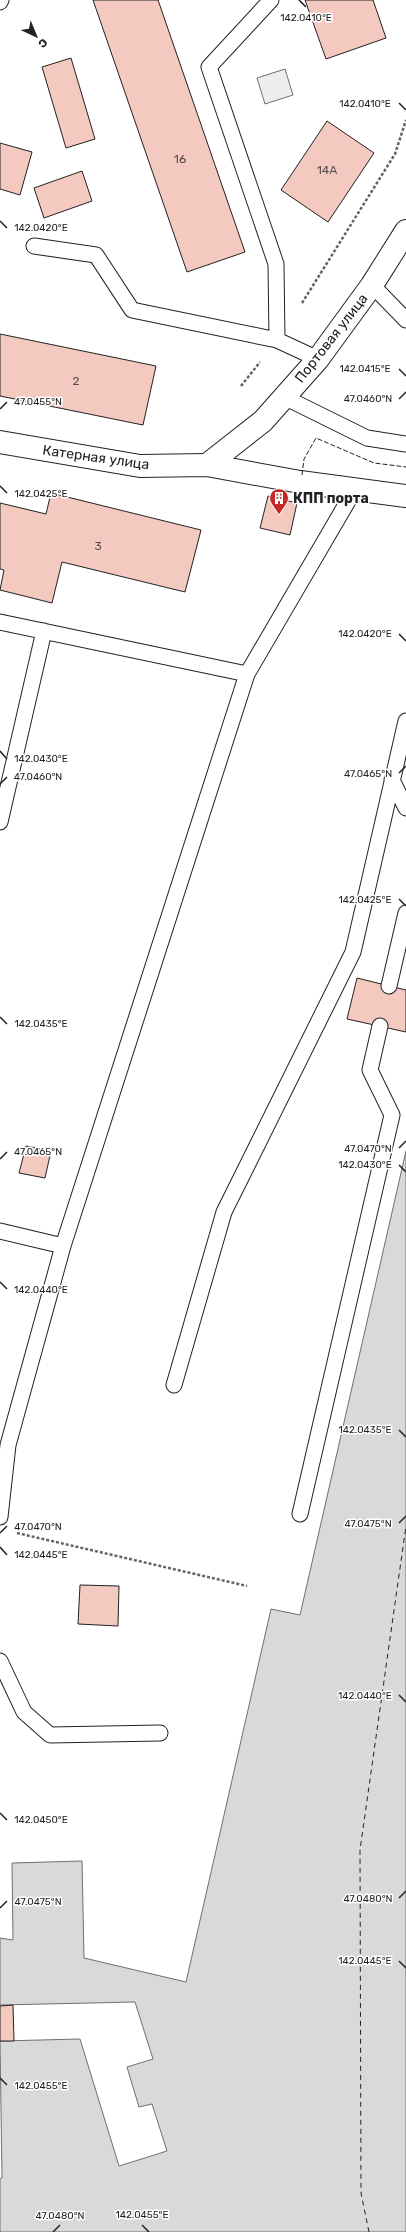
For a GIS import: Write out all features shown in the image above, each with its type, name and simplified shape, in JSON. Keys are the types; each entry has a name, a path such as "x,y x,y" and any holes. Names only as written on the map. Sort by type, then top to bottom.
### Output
{"main road":[{"name":"Портовая улица","path":"207,465 262,421 318,359 372,285 406,231"},
{"name":"Катерная улица","path":"0,442 140,466 207,465 300,482 406,496"}],"lane":[{"path":"271,0 209,67 276,264 277,340"},
{"path":"34,246 96,255 132,310 277,340 318,359"},
{"path":"372,285 406,320"},
{"path":"284,397 367,438 406,444"},
{"path":"0,1517 8,1445 63,1246 247,674 355,489"},
{"path":"0,622 247,674"},
{"path":"0,822 44,631"},
{"path":"174,1385 224,1212 353,952 406,721"},
{"path":"392,780 406,808"},
{"path":"389,986 406,913"},
{"path":"300,1514 392,1116 370,1070 380,1026"},
{"path":"0,1231 63,1246"},
{"path":"0,1661 24,1712 50,1735 160,1733"}],"path":[{"path":"241,386 301,306 395,154 406,120"},
{"path":"15,1533 247,1586"}],"shaded area":[{"path":"285,69 293,95 265,104 257,78"},
{"path":"406,1151 406,2232 0,2232 0,2179 2,2178 0,2041 80,2039 119,2166 167,2151 152,2104 139,2107 127,2067 153,2059 135,2002 0,2005 0,1938 13,1940 12,1863 82,1861 84,1958 186,1982 271,1609 300,1615"}],"building":[{"path":"93,0 158,0 245,252 187,272"},
{"path":"305,0 373,0 386,38 326,59"},
{"path":"71,58 95,139 66,148 42,67"},
{"path":"327,121 374,153 328,222 281,190"},
{"path":"0,143 32,152 20,195 0,189"},
{"path":"82,171 92,201 44,218 34,188"},
{"path":"0,334 156,366 143,425 0,396"},
{"path":"51,493 201,530 185,592 62,562 52,603 0,590 4,570 0,569 0,503 46,514"},
{"name":"КПП порта","path":"268,496 297,503 290,535 260,528"},
{"path":"357,978 406,990 406,1032 347,1019"},
{"path":"26,1146 51,1151 45,1178 19,1173"},
{"path":"80,1585 119,1586 118,1626 78,1624"},
{"path":"13,2005 14,2041 0,2041 0,2006"}],"ferry route":[{"path":"369,2232 361,2193 360,1850 406,1526"}],"fence":[{"path":"302,475 304,459 316,438 374,463 406,467"},
{"path":"297,503 299,491"}],"place":[{"name":"КПП порта","path":"279,515"}]}
